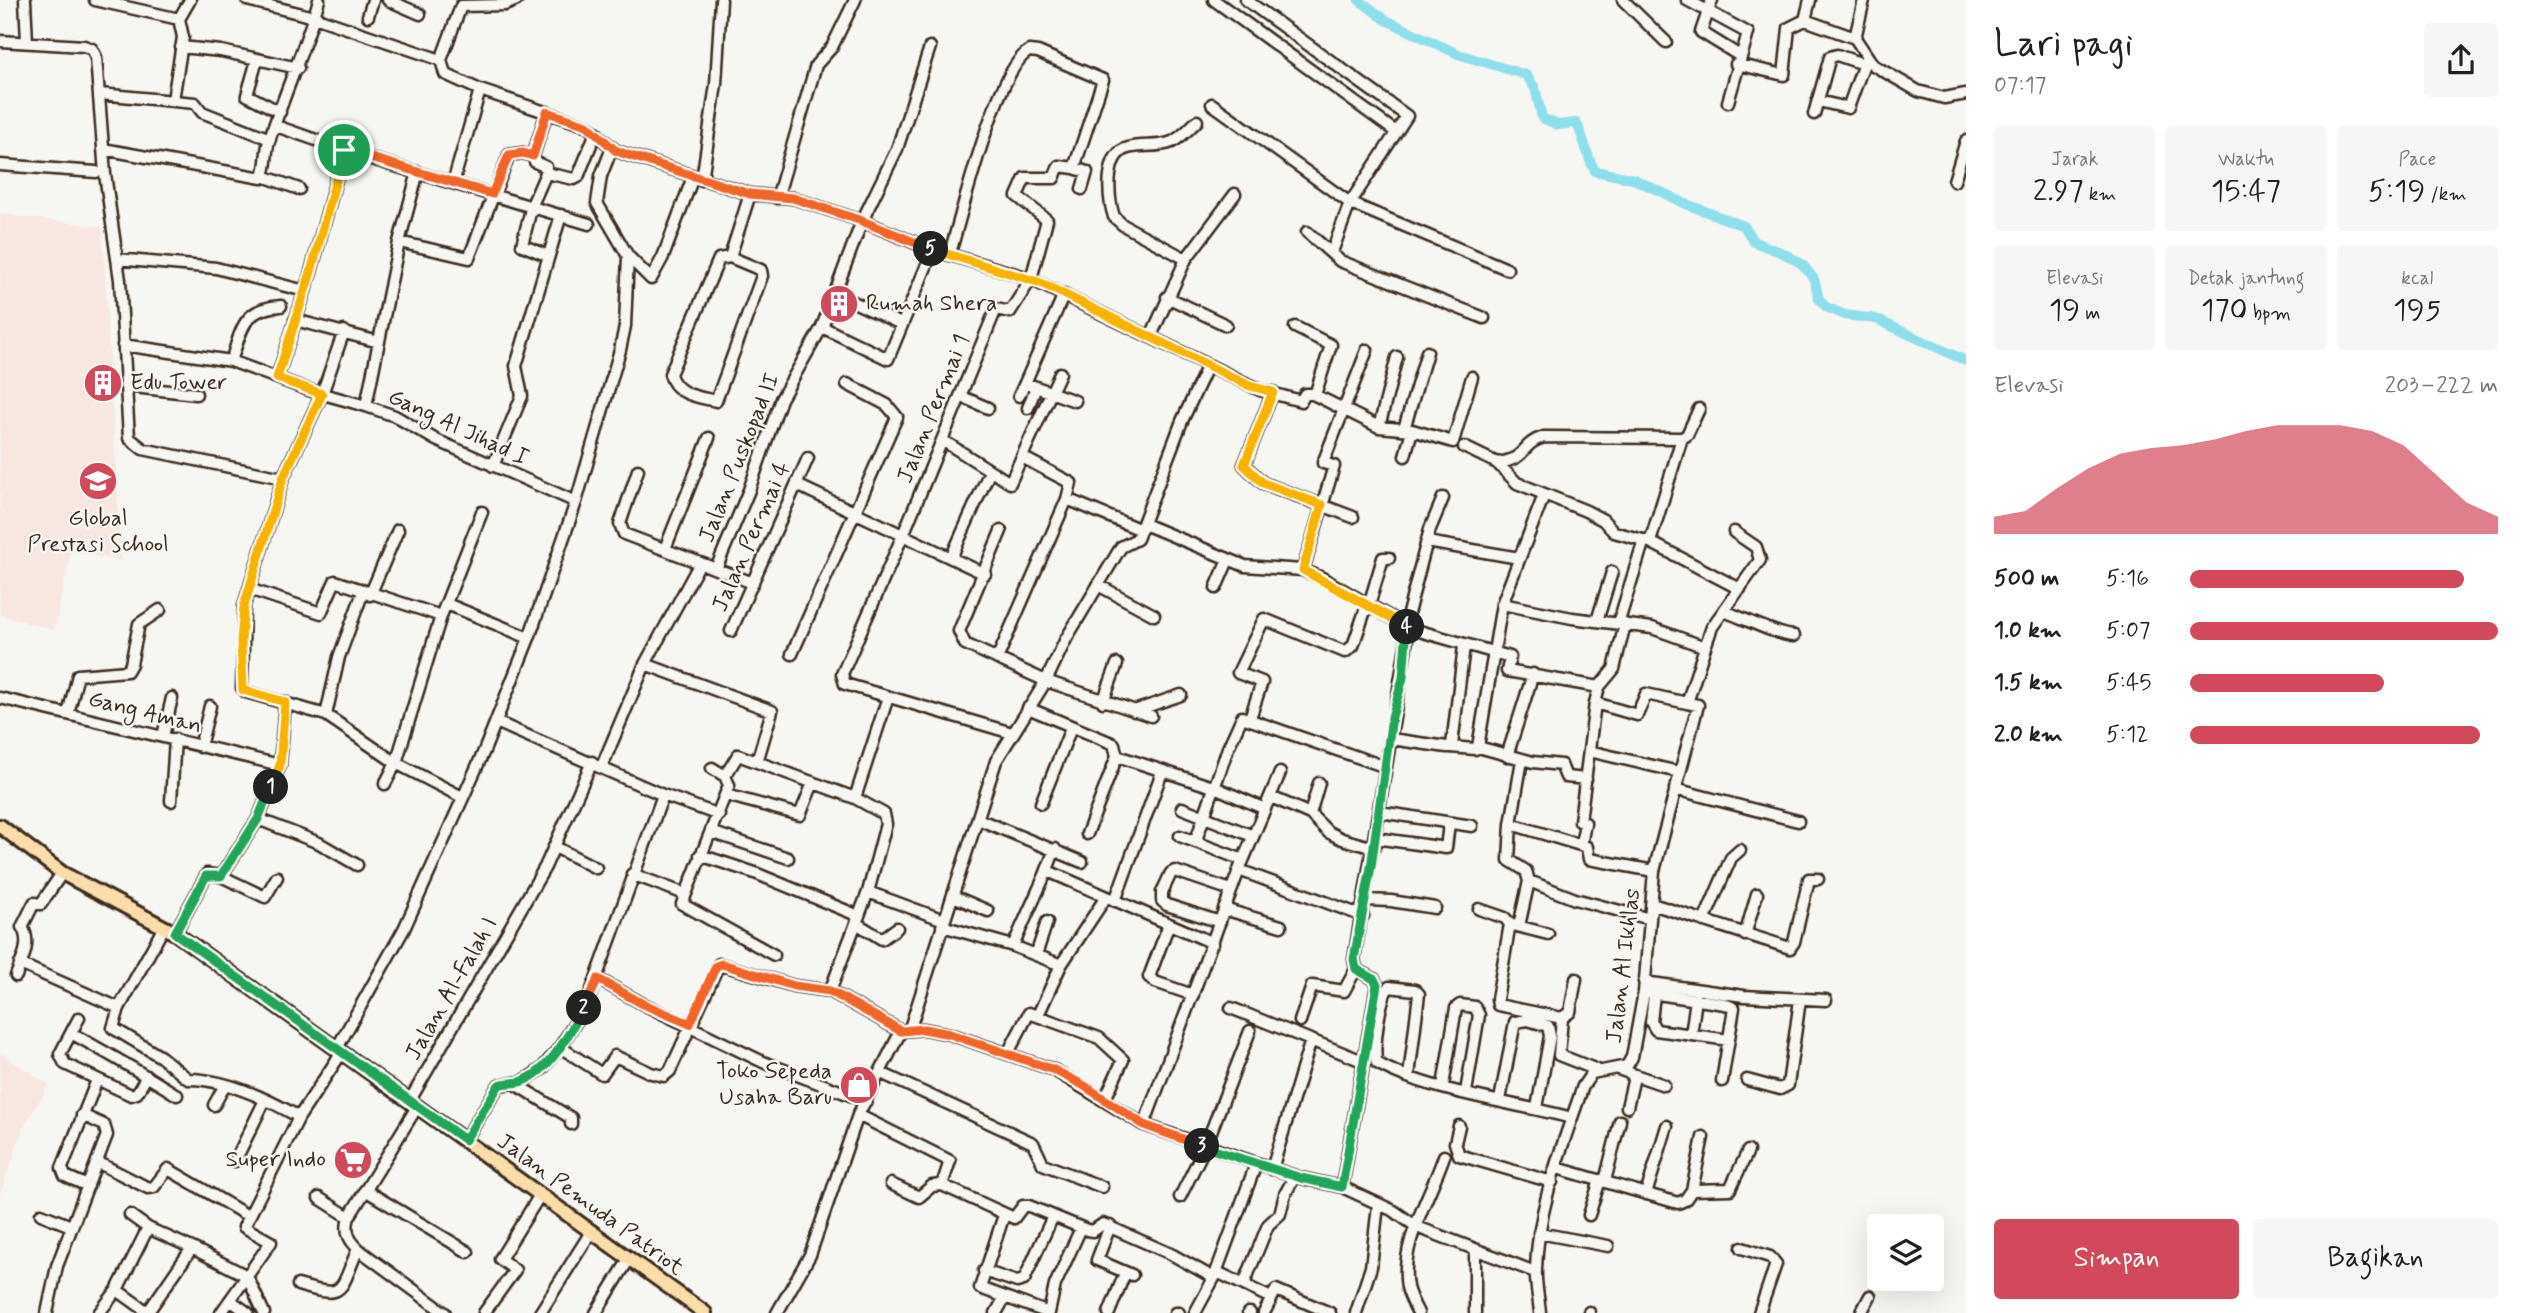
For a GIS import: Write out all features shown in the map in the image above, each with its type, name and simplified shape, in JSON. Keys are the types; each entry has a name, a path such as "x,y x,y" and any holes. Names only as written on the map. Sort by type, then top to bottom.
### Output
{"main road":[{"name":"Jalan Pemuda Patriot","path":"0,826 62,873 170,930 465,1140 700,1312"}],"street":[{"path":"25,0 27,43"},
{"path":"95,0 179,19"},
{"path":"173,100 181,47 182,30 179,19 190,0"},
{"path":"247,0 314,17 441,60"},
{"path":"263,176 270,139 298,68 319,0"},
{"path":"368,16 373,0"},
{"path":"388,0 420,14"},
{"path":"517,0 513,4 505,5 461,6 441,60 445,74 480,90 587,125 612,148 697,179 750,194 793,198 862,221 933,250 1031,279 1250,386 1301,401 1305,394 1315,395 1380,427 1408,430 1453,442 1472,377"},
{"path":"612,148 601,176 597,203 628,256 648,278 654,278 697,179 716,84 721,0"},
{"path":"777,198 814,70 832,47 855,0"},
{"path":"1214,0 1396,132"},
{"path":"1246,0 1407,116 1350,203 1332,251"},
{"path":"1623,0 1666,42"},
{"path":"1687,0 1747,32 1728,102"},
{"path":"1712,0 1701,29 1702,35 1738,60 1784,75 1789,27 1805,20 1855,38"},
{"path":"1805,20 1810,0"},
{"path":"1818,101 1848,108 1864,61 1855,38 1864,0"},
{"path":"0,41 88,47 96,57 103,149 117,259 127,426 134,444 143,449 283,478"},
{"path":"181,47 221,51 298,68"},
{"name":"Jalan Puskopad II","path":"716,569 749,490 781,399 822,327 862,221 905,128 930,47"},
{"path":"950,253 979,154 1002,91 1018,58 1029,51 1062,61 1103,80 1074,168"},
{"path":"1814,114 1831,55 1864,61 1927,95 1944,98 1966,94"},
{"path":"257,60 247,95 280,112"},
{"path":"453,183 480,90"},
{"path":"100,94 195,103 202,113 270,139"},
{"path":"1212,104 1350,203 1507,269"},
{"path":"547,112 533,156 535,162 546,167 547,173 532,205 522,245 548,256"},
{"path":"1185,259 1123,225 1114,217 1111,178 1113,164 1119,153 1128,148 1172,142 1197,121"},
{"path":"276,126 344,150 589,224"},
{"path":"547,173 574,179 579,177 596,132"},
{"path":"1954,181 1964,155 1966,141"},
{"path":"103,149 256,179 263,176 299,189"},
{"path":"277,378 305,291 344,150"},
{"path":"399,242 469,258 509,155 523,153 533,156"},
{"path":"0,165 96,172"},
{"path":"1031,279 1047,220 1017,196 1025,178 1054,178 1059,166 1074,168 1087,172 1082,189"},
{"path":"366,406 399,242 418,172"},
{"path":"730,257 750,194"},
{"path":"1151,336 1185,259 1235,194"},
{"path":"493,467 522,396 521,379 516,366 561,215"},
{"path":"1307,232 1332,251 1340,261 1485,318"},
{"path":"822,327 888,359 933,250"},
{"path":"221,1313 271,1242 244,1227 299,1117 340,1050 404,929 496,722 529,638 576,502 622,338 628,256"},
{"path":"730,257 761,270 762,276 716,401 681,391 672,382 670,374 719,259 730,257"},
{"path":"117,259 216,268 305,291"},
{"name":"Jalan Permai 1","path":"888,697 845,684 842,674 903,535 996,309 1010,312 1031,279"},
{"path":"834,293 901,324"},
{"path":"1019,396 1064,294"},
{"path":"1167,297 1226,325"},
{"path":"231,361 248,317 259,309 281,306"},
{"path":"295,320 379,342"},
{"path":"1295,327 1331,345 1315,395"},
{"path":"344,331 322,394 283,478 249,589 241,621 242,688 246,692 326,715 396,763 462,797"},
{"name":"Gang Al Jihad I","path":"123,345 231,361 322,394 395,416 436,440 576,502"},
{"path":"1303,570 1334,467 1323,463 1367,350"},
{"path":"1405,456 1408,430 1427,352"},
{"path":"1380,427 1398,357"},
{"path":"777,1313 810,1255 858,1115 905,1030 953,896 996,761 1046,681 1084,608 1121,547 1138,539 1182,421 1208,365"},
{"path":"942,440 1010,483 1060,373"},
{"path":"1025,383 1075,401"},
{"path":"792,654 897,417 887,405 847,384"},
{"path":"125,386 196,394"},
{"path":"1028,408 1037,387"},
{"path":"1273,392 1244,465 1263,483 1353,517"},
{"path":"960,396 988,408"},
{"path":"1497,463 1516,460 1531,443 1544,437 1682,438 1687,435 1699,409"},
{"path":"1581,845 1585,823 1580,821 1595,703 1600,687 1614,669 1622,622 1682,438"},
{"path":"666,549 709,439"},
{"path":"1464,447 1497,463 1512,480 1603,520 1614,532 1647,541 1740,589"},
{"path":"997,659 1067,499 1071,483 1022,457"},
{"name":"Jalan Permai 4","path":"731,631 808,458"},
{"path":"638,470 621,530 624,534 753,583"},
{"path":"951,558 990,471"},
{"path":"797,485 985,574"},
{"path":"1478,747 1502,604 1544,495"},
{"path":"1300,1021 1312,986 1344,991 1356,969 1354,959 1366,901 1407,627 1427,542 1443,498"},
{"path":"1067,499 1245,566 1303,570 1407,627 1464,646 1510,657 1507,671 1600,687"},
{"path":"385,784 396,763 441,616 482,512"},
{"path":"326,715 339,657 366,593 398,530"},
{"path":"1001,531 960,631 965,644 1046,681 1151,716"},
{"name":"Jalan Al Ikhlas","path":"1540,1313 1535,1272 1539,1233 1552,1182 1583,1086 1597,1070 1627,1066 1632,1057 1647,989 1654,871 1698,705 1687,703 1702,646 1712,627 1760,560 1761,554 1756,547 1734,533"},
{"path":"1427,542 1519,558"},
{"path":"1250,719 1262,682 1238,673 1264,619 1345,652 1353,646 1384,558 1389,558"},
{"path":"1216,589 1228,560"},
{"name":"Jalan Al-Falah I","path":"349,1217 555,847 645,664 700,563"},
{"path":"1597,621 1612,572"},
{"path":"249,589 321,613 334,581 441,616"},
{"path":"1098,585 1154,615"},
{"path":"447,604 529,638"},
{"path":"1502,604 1597,621 1622,622 1667,632 1702,646"},
{"path":"68,714 78,675 127,671 131,664 139,624 160,610"},
{"path":"1724,611 1769,627 1781,636 1794,636"},
{"path":"1450,747 1457,718 1464,646"},
{"path":"645,664 772,711 763,765"},
{"path":"1103,702 1116,664"},
{"path":"1507,756 1532,674"},
{"path":"1595,703 1637,715 1646,694 1687,703"},
{"path":"1134,711 1181,695"},
{"path":"855,799 888,697 1012,733"},
{"name":"Gang Aman","path":"0,698 280,765"},
{"path":"163,736 172,698"},
{"path":"221,876 258,819 280,765 285,702"},
{"path":"200,747 210,706"},
{"path":"1028,708 1114,744 1116,756 1087,834"},
{"path":"1195,841 1242,717 1386,767"},
{"path":"496,722 663,795 719,815"},
{"path":"1041,803 1071,728"},
{"path":"171,801 175,739"},
{"path":"1391,739 1450,747 1478,747 1522,760 1560,765 1566,777 1586,779"},
{"path":"1590,751 1679,772"},
{"path":"726,776 738,755 855,799 878,810 886,820 868,892 830,991"},
{"path":"1116,756 1214,788 1265,809"},
{"path":"1522,760 1507,856 1526,871 1529,881 1514,925 1497,1003 1502,1007 1562,1018 1570,1012 1576,979"},
{"path":"712,768 726,776 730,783 685,894 683,906 774,955"},
{"path":"1038,1015 1061,965 1111,899 1162,772"},
{"path":"1144,1125 1231,890 1280,773"},
{"path":"726,795 800,815 813,783"},
{"path":"1310,814 1319,783"},
{"path":"1675,789 1798,821"},
{"path":"465,1140 499,1085 515,1084 536,1074 560,1047 598,979 632,874 663,795"},
{"path":"1271,797 1310,814 1328,832 1342,839 1445,848 1449,824"},
{"path":"1182,808 1253,836"},
{"path":"1380,812 1472,826"},
{"path":"258,819 319,843 357,865"},
{"path":"978,819 1082,862"},
{"path":"1511,824 1588,848 1589,859 1654,871"},
{"path":"711,832 788,858"},
{"path":"1180,836 1241,865 1363,916"},
{"path":"555,847 596,868"},
{"path":"1013,946 1055,849"},
{"path":"1704,921 1731,858 1740,850"},
{"path":"700,855 755,873 857,920 882,939 897,928"},
{"path":"1220,922 1167,905 1162,901 1162,892 1171,873 1175,871 1231,890"},
{"path":"1045,875 1052,872 1213,943"},
{"path":"16,976 26,948 26,934 22,927 34,903 41,904 62,873"},
{"path":"632,874 685,894"},
{"path":"277,877 265,897 221,876 206,876 119,1008 113,1028 161,1057 188,1079 201,1077 225,1085 265,1100 299,1117"},
{"path":"1651,904 1745,935 1792,947 1810,879 1818,879"},
{"path":"1529,881 1575,899 1650,919"},
{"path":"868,892 943,923 1061,965"},
{"path":"1745,935 1757,894"},
{"path":"953,896 988,911"},
{"path":"1366,901 1391,901 1435,908"},
{"path":"1224,909 1281,926"},
{"path":"1479,909 1505,918 1514,925 1548,934"},
{"path":"1036,955 1047,922"},
{"path":"1169,924 1149,977 1193,995"},
{"path":"20,964 119,1008"},
{"path":"560,1047 603,1074 615,1056 664,1076 670,1071 719,964 794,986 830,991 905,1030 950,1034 1054,1070 1144,1125 1295,1177 1342,1187 1394,1211 1417,1227 1535,1272"},
{"path":"1342,1187 1377,982 1356,969"},
{"path":"598,979 643,1004 690,1024 763,1062 866,1101"},
{"path":"1409,1076 1419,994 1415,990 1389,987 1384,995 1375,1059 1381,1065 1409,1076 1443,1086 1572,1118"},
{"path":"1647,989 1734,1008 1722,1081"},
{"path":"1647,989 1826,1000"},
{"path":"1647,989 1653,1028 1729,1040"},
{"path":"1691,1035 1696,999"},
{"path":"1747,1080 1780,1089 1788,1085 1800,1000"},
{"path":"1443,1086 1456,1009 1460,1005 1475,1007 1479,1015 1466,1092"},
{"path":"1231,1009 1365,1062"},
{"path":"1007,1053 1029,1013 1099,1038 1122,1060 1105,1099"},
{"path":"79,1018 60,1060 133,1095 147,1076"},
{"path":"1562,1018 1559,1055 1597,1070"},
{"path":"1500,1100 1515,1022 1543,1023 1548,1026 1550,1036 1537,1108"},
{"path":"1180,1197 1205,1147 1250,1031"},
{"path":"71,1033 177,1095"},
{"path":"1272,1169 1311,1041"},
{"path":"1618,1069 1634,1077 1664,1085"},
{"path":"881,1073 1033,1143 1043,1164 1102,1187"},
{"path":"1627,1107 1634,1077"},
{"path":"88,1186 67,1178 62,1171 97,1080"},
{"path":"515,1084 571,1118 571,1124"},
{"path":"214,1105 225,1085"},
{"path":"235,1161 265,1100"},
{"path":"47,1313 54,1280 71,1227 107,1129 101,1123 82,1115"},
{"path":"858,1115 950,1161 942,1185"},
{"path":"1590,1215 1620,1121"},
{"path":"1459,1126 1455,1143 1459,1155 1552,1182"},
{"path":"1646,1194 1667,1126"},
{"path":"1557,1168 1678,1203 1685,1200 1692,1190 1703,1137"},
{"path":"1692,1190 1730,1189 1748,1151"},
{"path":"1418,1313 1408,1288 1406,1269 1417,1227 1444,1156"},
{"path":"97,1162 148,1188 154,1187 168,1169 243,1213"},
{"path":"1195,1313 1215,1275 1256,1164"},
{"path":"1244,1284 1268,1225 1280,1214 1285,1194 1295,1177"},
{"path":"891,1184 919,1197 932,1186 942,1185 1014,1218 1023,1206 1029,1206 1093,1231 1099,1224 1110,1226 1271,1298"},
{"path":"365,1190 468,1252"},
{"path":"484,1313 515,1270 500,1259 540,1195"},
{"path":"319,1199 349,1217 346,1230 358,1249 445,1313"},
{"path":"1356,1313 1371,1267 1378,1205"},
{"path":"41,1214 71,1227"},
{"path":"130,1215 148,1228 247,1276 264,1313"},
{"path":"1004,1215 980,1288 1032,1310 1049,1313 1055,1285 1081,1228"},
{"path":"984,1271 1011,1280 1024,1280 1053,1216"},
{"path":"1108,1313 1128,1274 1097,1261 1110,1226"},
{"path":"99,1313 117,1290 148,1228"},
{"path":"540,1313 591,1232"},
{"path":"1539,1233 1608,1246"},
{"path":"117,1290 148,1313 192,1248"},
{"path":"1742,1248 1770,1257 1776,1264 1759,1313"},
{"path":"298,1285 328,1294 334,1293 341,1285 358,1249"},
{"path":"1475,1251 1475,1313"},
{"path":"596,1313 628,1259"},
{"path":"996,1313 1005,1299 1011,1280"},
{"path":"1264,1313 1278,1290 1329,1313"},
{"path":"1861,1313 1870,1296"},
{"path":"230,1300 248,1313"}],"shaded area":[{"path":"0,214 102,227 121,561 71,551 54,630 0,615"},
{"path":"0,1053 49,1085 23,1128 0,1194"}],"waterway":[{"path":"1359,0 1386,20 1458,54 1526,75 1535,88 1542,118 1558,125 1576,123 1595,171 1634,179 1686,204 1744,226 1754,242 1802,264 1814,279 1819,299 1826,307 1845,315 1876,319 1966,361"}],"place":[{"name":"Rumah Shera","path":"839,304"},
{"name":"Edu Tower","path":"103,383"},
{"name":"Global Prestasi School","path":"98,481"},
{"name":"Toko Sepeda Usaha Baru","path":"859,1085"},
{"name":"Super Indo","path":"353,1160"}],"route":[{"path":"547,112 587,125 615,150 702,180 750,194 793,198 862,221 933,250 946,251 1026,277 1250,386 1273,392 1244,465 1263,483 1322,505 1303,570 1346,591 1409,628 1403,678 1392,717 1366,901 1354,959 1356,969 1377,981 1377,985 1353,1136 1342,1187 1301,1178 1144,1125 1083,1085 1054,1070 1007,1053 950,1034 910,1028 901,1031 830,991 794,986 722,964 716,966 690,1024 643,1004 598,979 586,1006 560,1047 542,1069 529,1079 515,1084 505,1082 499,1085 465,1140 258,995 175,933 206,876 221,876 258,819 280,765 285,702 243,690 241,621 283,478 293,450 303,436 322,394 277,378 311,272 344,150 492,194 509,155 523,153 533,156 547,112"}]}
